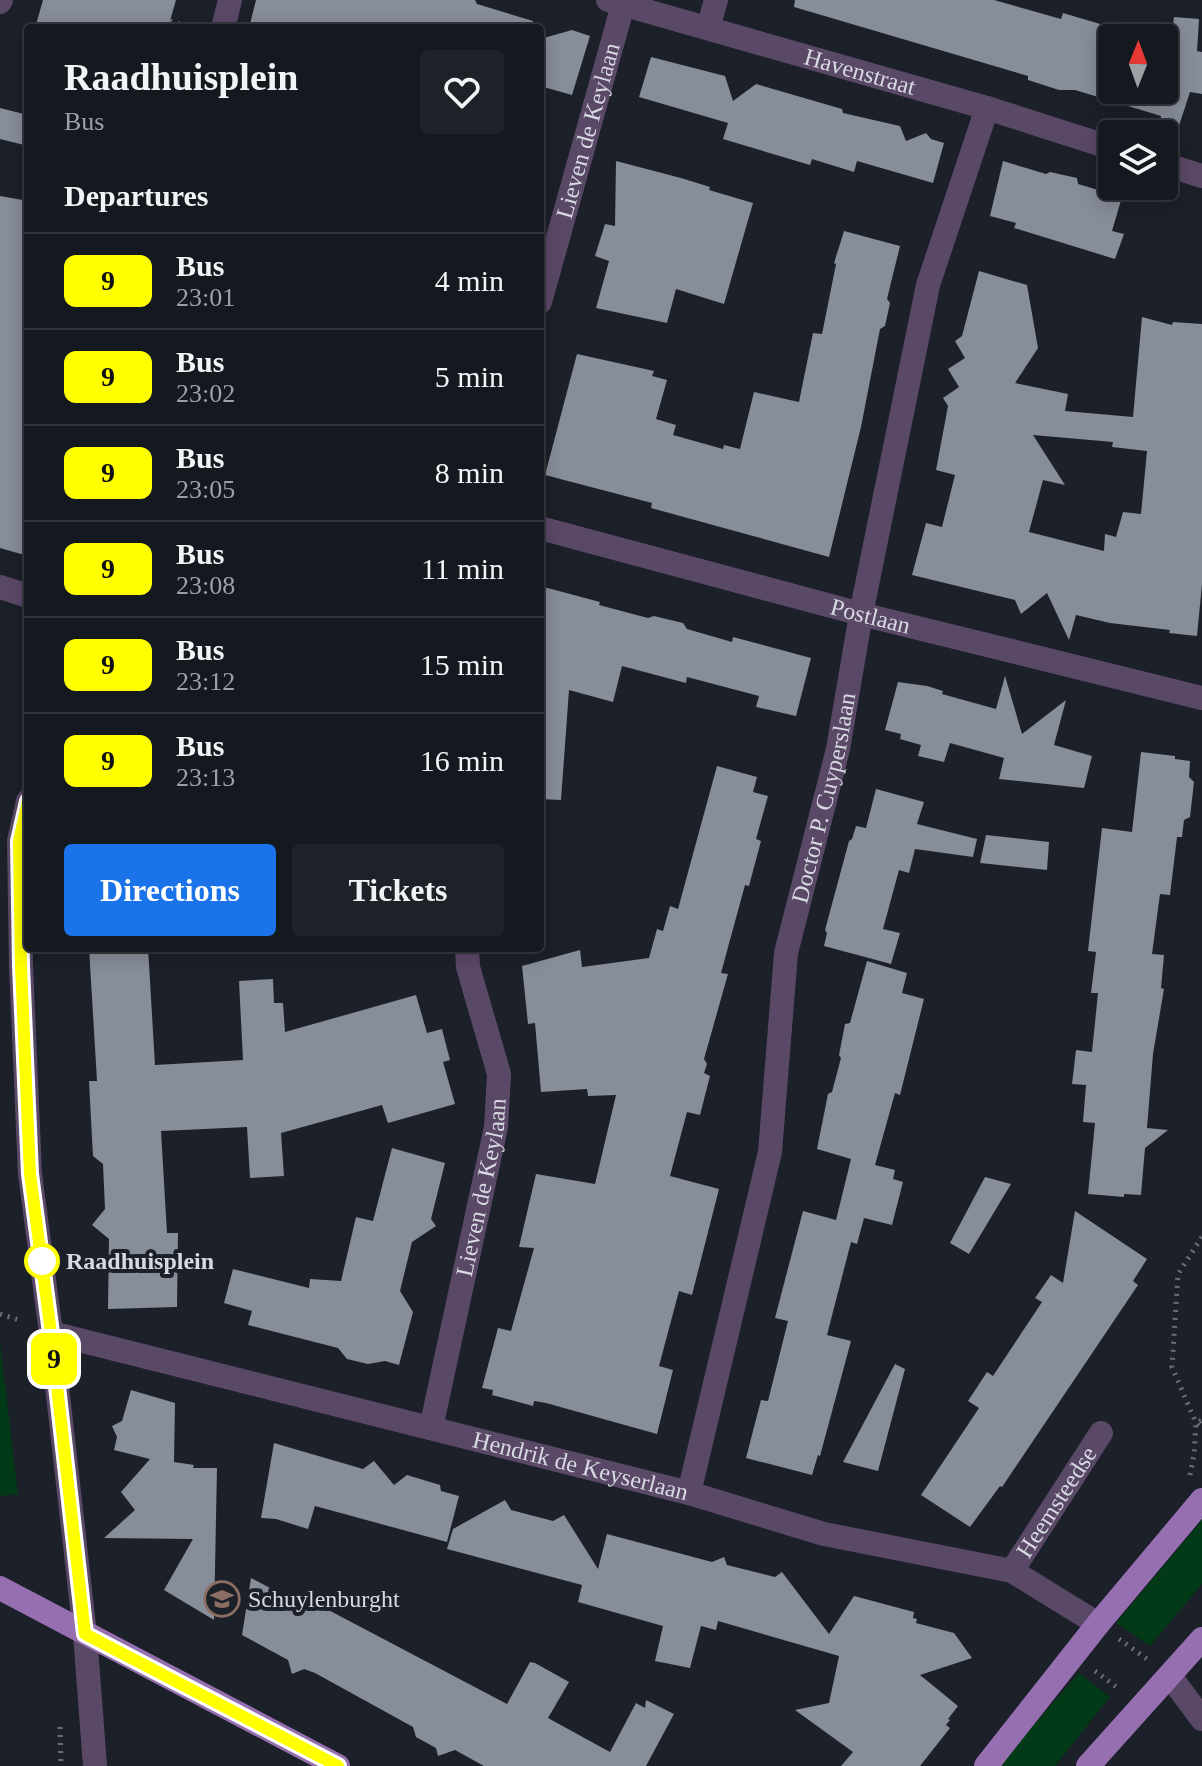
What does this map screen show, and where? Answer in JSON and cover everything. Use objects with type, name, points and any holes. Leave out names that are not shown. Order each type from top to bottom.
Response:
[{"type":"main road","points":[[986,1766],[1098,1624],[1202,1500]]},
{"type":"main road","points":[[0,1588],[338,1766]]},
{"type":"main road","points":[[1088,1766],[1202,1639]]},
{"type":"street","points":[[224,24],[230,0]]},
{"type":"street","points":[[708,28],[716,0]]},
{"type":"street","name":"Havenstraat","points":[[616,2],[987,108],[1098,144]]},
{"type":"street","name":"Lieven de Keylaan","points":[[544,286],[616,2]]},
{"type":"street","name":"Doctor P. Cuyperslaan","points":[[689,1493],[770,1152],[786,953],[838,749],[861,614],[928,285],[987,108]]},
{"type":"street","points":[[1178,168],[1202,176]]},
{"type":"street","name":"Postlaan","points":[[544,529],[861,614],[1202,698]]},
{"type":"street","points":[[0,587],[24,595]]},
{"type":"street","points":[[24,819],[19,841],[10,964],[30,1174],[85,1634],[95,1766]]},
{"type":"street","name":"Lieven de Keylaan","points":[[431,1428],[496,1127],[499,1074],[468,967],[467,952]]},
{"type":"street","name":"Hendrik de Keyserlaan","points":[[51,1333],[689,1493],[824,1534],[1012,1571],[1098,1624]]},
{"type":"street","name":"Heemsteedse","points":[[1012,1571],[1101,1433]]},
{"type":"street","points":[[1170,1676],[1202,1719]]},
{"type":"path","points":[[170,21],[179,24]]},
{"type":"path","points":[[1202,1237],[1178,1274],[1172,1367],[1202,1429]]},
{"type":"path","points":[[1098,1624],[1170,1676]]},
{"type":"path","points":[[1074,1654],[1142,1707]]},
{"type":"green space","points":[[0,1343],[18,1494],[0,1496]]},
{"type":"green space","points":[[1202,1520],[1202,1584],[1150,1646],[1116,1623]]},
{"type":"green space","points":[[1079,1673],[1110,1697],[1055,1766],[998,1766]]},
{"type":"building","points":[[43,0],[176,0],[169,24],[36,24]]},
{"type":"building","points":[[256,0],[475,0],[477,4],[533,21],[533,24],[250,24]]},
{"type":"building","points":[[795,0],[994,0],[1061,19],[1063,13],[1100,24],[1098,97],[1075,90],[1059,90],[1028,80],[1028,76],[794,7]]},
{"type":"building","points":[[1174,17],[1199,19],[1197,51],[1202,52],[1202,94],[1190,92],[1178,129],[1178,120],[1161,120],[1161,116],[1121,104],[1178,104],[1178,24],[1173,24]]},
{"type":"building","points":[[572,30],[590,36],[572,95],[544,87],[544,38]]},
{"type":"building","points":[[651,57],[725,76],[733,101],[756,84],[842,109],[843,113],[900,126],[906,141],[926,133],[931,139],[944,143],[933,183],[857,161],[854,172],[812,159],[810,165],[723,139],[728,123],[639,97]]},
{"type":"building","points":[[0,108],[24,114],[24,145],[0,139]]},
{"type":"building","points":[[616,161],[681,178],[753,203],[724,304],[676,289],[667,323],[596,308],[609,261],[595,256],[605,224],[615,226]]},
{"type":"building","points":[[1003,161],[1046,174],[1050,172],[1077,178],[1078,184],[1098,190],[1098,200],[1121,200],[1112,231],[1124,234],[1115,259],[1014,228],[1016,223],[990,216]]},
{"type":"building","points":[[0,196],[24,200],[24,555],[0,548]]},
{"type":"building","points":[[844,231],[900,246],[887,299],[890,303],[885,326],[880,329],[861,427],[829,557],[651,508],[652,503],[545,475],[577,354],[654,371],[652,376],[667,380],[656,419],[676,425],[673,435],[723,449],[724,445],[740,449],[754,392],[799,402],[813,333],[822,334],[834,263]]},
{"type":"building","points":[[979,271],[1027,285],[1038,348],[1015,383],[1068,394],[1065,411],[1133,417],[1142,317],[1172,325],[1173,322],[1202,324],[1202,584],[1197,636],[1076,615],[1069,640],[1047,593],[1021,614],[1015,600],[912,575],[926,523],[942,527],[955,475],[936,470],[948,406],[943,398],[959,387],[948,369],[965,358],[955,341],[962,336]],"holes":[[[1033,435],[1113,442],[1112,447],[1147,451],[1141,514],[1123,512],[1116,537],[1105,534],[1104,551],[1029,532],[1043,480],[1065,485]]]},
{"type":"building","points":[[544,587],[648,618],[654,616],[683,623],[687,629],[732,642],[733,637],[811,658],[796,716],[756,707],[759,696],[687,677],[686,683],[622,666],[613,702],[569,690],[561,800],[544,799]]},
{"type":"building","points":[[1005,676],[1022,734],[1066,700],[1054,745],[1092,756],[1084,788],[999,779],[1004,758],[950,743],[944,762],[918,756],[921,745],[900,739],[901,734],[885,730],[898,682],[927,686],[943,691],[942,694],[996,709]]},
{"type":"building","points":[[1141,752],[1190,761],[1189,777],[1194,782],[1190,817],[1184,820],[1182,837],[1177,837],[1170,895],[1160,894],[1152,954],[1164,955],[1161,988],[1164,989],[1153,1054],[1147,1128],[1168,1130],[1145,1148],[1141,1195],[1124,1194],[1124,1197],[1088,1194],[1095,1123],[1083,1122],[1086,1085],[1072,1084],[1076,1050],[1092,1052],[1098,993],[1091,993],[1096,952],[1088,951],[1102,828],[1132,832]]},
{"type":"building","points":[[717,766],[757,777],[753,792],[768,796],[756,839],[761,841],[749,886],[745,885],[721,973],[728,974],[704,1059],[707,1064],[704,1073],[710,1076],[700,1115],[687,1112],[670,1176],[719,1189],[692,1295],[679,1291],[659,1366],[673,1370],[657,1434],[546,1403],[534,1401],[533,1406],[492,1395],[493,1390],[482,1388],[498,1328],[511,1331],[534,1248],[519,1247],[536,1174],[595,1184],[616,1095],[588,1096],[587,1089],[541,1092],[535,1023],[528,1024],[522,966],[580,950],[582,967],[649,958],[657,929],[663,931],[670,906],[678,909]]},
{"type":"building","points":[[876,789],[924,802],[917,824],[977,839],[973,857],[915,849],[909,873],[899,870],[883,929],[900,933],[891,964],[824,946],[825,930],[849,841],[856,826],[866,828]]},
{"type":"building","points":[[986,835],[1049,842],[1047,870],[980,863]]},
{"type":"building","points":[[89,952],[148,952],[155,1065],[243,1060],[239,981],[273,979],[274,1003],[283,1003],[285,1032],[416,995],[427,1033],[442,1029],[450,1060],[443,1062],[455,1104],[388,1123],[382,1105],[281,1133],[284,1176],[250,1178],[247,1127],[161,1131],[167,1233],[178,1233],[177,1307],[108,1309],[109,1239],[92,1225],[105,1209],[103,1164],[93,1156],[89,1081],[97,1081]]},
{"type":"building","points":[[867,961],[907,973],[902,993],[924,999],[900,1095],[895,1093],[875,1165],[895,1170],[893,1179],[903,1182],[892,1225],[864,1218],[857,1244],[851,1242],[827,1335],[851,1341],[812,1475],[746,1458],[761,1400],[768,1401],[788,1321],[775,1318],[803,1211],[836,1220],[851,1159],[817,1149],[828,1094],[832,1092],[841,1058],[845,1024],[850,1023]]},
{"type":"building","points":[[392,1148],[445,1163],[431,1219],[436,1226],[412,1242],[400,1291],[413,1312],[399,1365],[385,1361],[368,1364],[347,1359],[338,1348],[248,1325],[252,1311],[224,1303],[233,1269],[309,1288],[310,1279],[341,1281],[356,1217],[373,1221]]},
{"type":"building","points":[[985,1177],[1011,1184],[969,1254],[950,1243]]},
{"type":"building","points":[[1075,1211],[1147,1259],[1133,1281],[1138,1285],[1002,1487],[970,1527],[921,1495],[979,1408],[968,1401],[987,1372],[993,1376],[1042,1302],[1035,1298],[1051,1275],[1063,1283]]},
{"type":"building","points":[[895,1364],[905,1369],[878,1471],[843,1462]]},
{"type":"building","points":[[131,1390],[175,1403],[174,1462],[194,1465],[193,1468],[217,1468],[214,1620],[164,1590],[193,1539],[104,1538],[135,1510],[121,1492],[150,1459],[114,1450],[117,1437],[112,1426],[122,1421]]},
{"type":"building","points":[[274,1443],[363,1469],[374,1461],[394,1485],[407,1475],[440,1485],[441,1491],[459,1496],[447,1542],[315,1506],[308,1529],[276,1519],[261,1518]]},
{"type":"building","points":[[505,1500],[511,1510],[553,1521],[564,1515],[598,1569],[607,1534],[712,1562],[724,1557],[727,1565],[775,1577],[782,1572],[829,1634],[854,1596],[914,1612],[916,1623],[954,1633],[972,1658],[920,1675],[958,1706],[948,1719],[946,1725],[950,1728],[920,1766],[841,1766],[853,1752],[795,1710],[829,1703],[839,1656],[718,1621],[716,1630],[701,1626],[690,1668],[655,1661],[663,1626],[578,1602],[582,1585],[447,1549],[453,1529]]},
{"type":"building","points":[[251,1578],[314,1611],[317,1604],[507,1704],[530,1662],[535,1663],[569,1682],[548,1718],[610,1752],[636,1703],[645,1708],[646,1700],[674,1714],[646,1766],[484,1766],[455,1750],[438,1756],[436,1748],[416,1737],[413,1727],[315,1673],[304,1669],[292,1674],[288,1660],[242,1635]]},
{"type":"bus line","name":"9","points":[[24,819],[19,841],[21,966],[30,1174],[85,1634],[338,1766]]},
{"type":"place","name":"Raadhuisplein","points":[[42,1261]]},
{"type":"place","name":"Schuylenburght","points":[[222,1599]]}]
